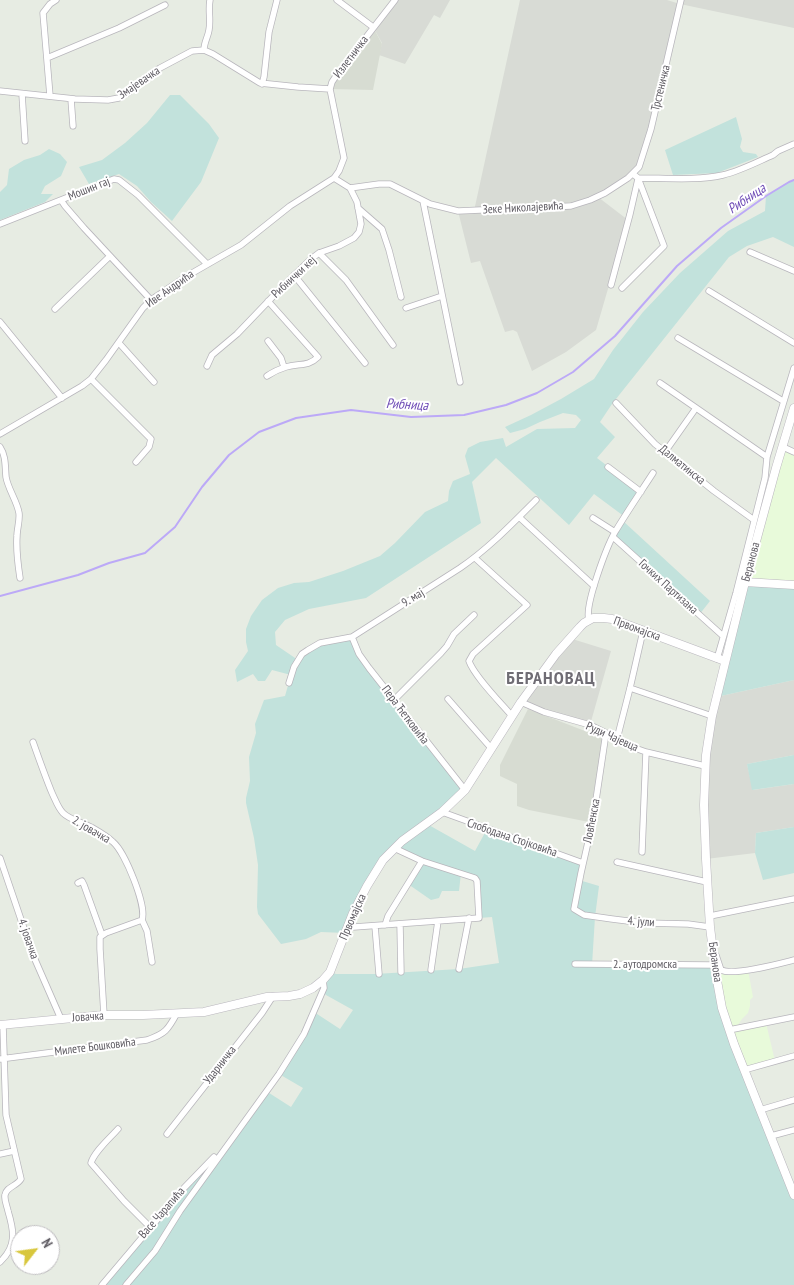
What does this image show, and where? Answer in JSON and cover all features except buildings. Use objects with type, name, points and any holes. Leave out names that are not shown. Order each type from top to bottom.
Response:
[{"type":"main road","name":"Беранова","points":[[794,408],[776,468],[725,661],[712,716],[705,766],[705,841],[710,930],[714,966],[722,1008],[744,1070],[794,1195]]},
{"type":"main road","points":[[745,582],[794,585]]},
{"type":"main road","name":"Првомајска","points":[[177,1013],[204,1012],[273,996],[289,996],[304,993],[323,980],[332,967],[363,893],[383,860],[394,848],[442,812],[465,790],[521,702],[556,654],[580,627],[589,620],[597,617],[612,619],[725,661]]},
{"type":"main road","name":"Јовачка","points":[[1,1025],[104,1015],[177,1013]]},
{"type":"street","points":[[50,96],[43,13],[56,0]]},
{"type":"street","points":[[210,0],[208,8],[209,30],[204,42],[204,50],[262,84],[330,89]]},
{"type":"street","points":[[262,84],[269,32],[277,0]]},
{"type":"street","points":[[337,0],[373,27]]},
{"type":"street","name":"Излетничка","points":[[334,178],[344,158],[330,89],[336,76],[395,0]]},
{"type":"street","name":"Трстеничка","points":[[636,176],[651,129],[681,0]]},
{"type":"street","points":[[47,58],[119,28],[165,5]]},
{"type":"street","name":"Змајевачка","points":[[0,91],[71,99],[108,100],[119,98],[160,68],[192,51],[204,50]]},
{"type":"street","points":[[22,94],[25,142]]},
{"type":"street","points":[[71,99],[73,126]]},
{"type":"street","points":[[636,176],[704,178],[721,175],[733,172],[794,144]]},
{"type":"street","points":[[611,285],[630,214],[636,176]]},
{"type":"street","points":[[622,288],[664,246],[636,176]]},
{"type":"street","name":"Зеке Николајевића","points":[[350,188],[390,184],[423,201],[458,211],[571,206],[597,197],[636,176]]},
{"type":"street","points":[[334,178],[350,188]]},
{"type":"street","name":"Иве Андрића","points":[[0,434],[91,379],[143,308],[151,300],[241,244],[290,206],[334,178]]},
{"type":"street","name":"Мошин гај","points":[[0,224],[114,179],[119,180],[138,195],[207,264]]},
{"type":"street","name":"Рибнички кеј","points":[[207,366],[212,356],[237,334],[294,275],[319,253],[339,246],[354,238],[359,232],[361,224],[357,202],[350,188]]},
{"type":"street","points":[[61,200],[84,228],[151,300]]},
{"type":"street","points":[[423,201],[460,382]]},
{"type":"street","points":[[358,208],[382,229],[401,297]]},
{"type":"street","points":[[750,252],[794,271]]},
{"type":"street","points":[[319,253],[346,280],[393,345]]},
{"type":"street","points":[[55,309],[110,256]]},
{"type":"street","points":[[294,275],[365,363]]},
{"type":"street","points":[[709,291],[794,343]]},
{"type":"street","points":[[406,308],[442,296]]},
{"type":"street","points":[[267,376],[284,367],[308,364],[318,357],[268,301]]},
{"type":"street","points":[[0,322],[62,398]]},
{"type":"street","points":[[678,338],[783,401]]},
{"type":"street","points":[[268,341],[281,358],[284,367]]},
{"type":"street","points":[[119,343],[154,382]]},
{"type":"street","name":"Беранова","points":[[716,659],[765,478],[767,457],[794,368]]},
{"type":"street","points":[[91,379],[151,438],[149,447],[136,462]]},
{"type":"street","points":[[660,383],[767,457]]},
{"type":"street","name":"Далматинска","points":[[616,403],[665,452],[754,520]]},
{"type":"street","points":[[665,452],[696,408]]},
{"type":"street","points":[[0,447],[6,466],[6,476],[19,514],[16,550],[20,578]]},
{"type":"street","points":[[783,447],[794,452]]},
{"type":"street","points":[[766,466],[776,468]]},
{"type":"street","points":[[608,467],[641,492]]},
{"type":"street","points":[[589,620],[588,611],[594,586],[614,535],[653,474]]},
{"type":"street","name":"9. мај","points":[[290,683],[294,667],[302,654],[320,643],[352,637],[475,558],[536,500]]},
{"type":"street","points":[[519,517],[594,586]]},
{"type":"street","name":"Гочких Партизана","points":[[593,518],[614,535],[723,636]]},
{"type":"street","points":[[475,558],[527,605],[473,654],[470,659],[474,670],[512,716]]},
{"type":"street","points":[[394,700],[440,654],[454,634],[474,615]]},
{"type":"street","points":[[617,739],[643,631]]},
{"type":"street","name":"Пера Ћетковића","points":[[352,637],[358,654],[465,790]]},
{"type":"street","points":[[630,688],[712,716]]},
{"type":"street","points":[[448,699],[491,748]]},
{"type":"street","name":"Руди Чајевца","points":[[521,702],[544,712],[590,725],[622,743],[646,752],[705,766]]},
{"type":"street","points":[[607,733],[612,733],[620,728]]},
{"type":"street","name":"Ловћенска","points":[[574,909],[593,820],[607,733]]},
{"type":"street","name":"2. јовачка","points":[[33,742],[44,774],[61,811],[69,818],[90,827],[116,845],[134,879],[138,891],[143,915],[142,920],[147,932],[152,962]]},
{"type":"street","points":[[642,852],[646,752]]},
{"type":"street","name":"Слободана Стојковића","points":[[442,812],[583,863]]},
{"type":"street","points":[[348,926],[375,926],[479,918],[477,881],[475,878],[422,861],[394,848]]},
{"type":"street","name":"4. јовачка","points":[[0,858],[33,955],[61,1019]]},
{"type":"street","points":[[385,925],[388,916],[422,861]]},
{"type":"street","points":[[617,862],[707,882]]},
{"type":"street","points":[[78,884],[82,881],[84,885],[102,935],[100,937],[100,949],[104,1015]]},
{"type":"street","points":[[710,916],[794,899]]},
{"type":"street","name":"4. јули","points":[[574,909],[584,915],[644,923],[688,924],[710,930]]},
{"type":"street","points":[[459,969],[469,918]]},
{"type":"street","points":[[102,935],[142,920]]},
{"type":"street","points":[[431,970],[438,921]]},
{"type":"street","points":[[400,924],[401,972]]},
{"type":"street","name":"Првомајска","points":[[375,926],[379,974]]},
{"type":"street","points":[[710,930],[722,971],[748,970],[794,960]]},
{"type":"street","name":"2. аутодромска","points":[[575,964],[714,966]]},
{"type":"street","points":[[226,1145],[279,1074],[304,1034],[324,988],[323,980]]},
{"type":"street","name":"Ударничка","points":[[167,1134],[262,1013],[273,996]]},
{"type":"street","name":"Милете Бошковића","points":[[2,1059],[147,1040],[160,1036],[170,1026],[177,1013]]},
{"type":"street","points":[[729,1030],[794,1017]]},
{"type":"street","points":[[0,1262],[9,1251],[13,1238],[5,1194],[20,1179],[6,1115],[1,1025]]},
{"type":"street","points":[[744,1070],[794,1056]]},
{"type":"street","points":[[760,1110],[794,1100]]},
{"type":"street","points":[[118,1129],[96,1153],[90,1164],[150,1227]]},
{"type":"street","points":[[771,1136],[794,1130]]},
{"type":"street","name":"Васе Чарапића","points":[[126,1285],[155,1251],[226,1145]]},
{"type":"street","name":"Васе Чарапића","points":[[102,1285],[184,1188],[226,1145]]},
{"type":"street","points":[[0,1154],[14,1151]]},
{"type":"shaded area","points":[[395,0],[450,0],[440,18],[434,15],[405,64],[379,55],[382,43],[373,27]]},
{"type":"shaded area","points":[[520,0],[667,0],[680,4],[639,167],[598,197],[628,220],[596,330],[566,352],[532,371],[517,332],[513,330],[505,332],[480,261],[471,263],[458,211],[474,211]]},
{"type":"shaded area","points":[[681,0],[794,0],[794,28],[680,4]]},
{"type":"shaded area","points":[[373,27],[382,44],[373,90],[330,89]]},
{"type":"shaded area","points":[[170,95],[180,95],[209,124],[219,138],[201,182],[172,221],[137,186],[119,174],[89,184],[79,167],[102,160],[125,143],[147,123]]},
{"type":"shaded area","points":[[736,117],[742,139],[740,147],[743,152],[756,154],[758,157],[717,173],[673,175],[665,150]]},
{"type":"shaded area","points":[[49,149],[60,154],[67,162],[61,176],[45,186],[41,194],[53,194],[45,202],[0,220],[0,192],[7,185],[9,169]]},
{"type":"shaded area","points":[[794,180],[794,247],[773,237],[747,246],[729,257],[612,404],[600,422],[615,437],[597,458],[641,492],[625,517],[594,494],[569,525],[496,458],[472,482],[481,523],[366,598],[309,609],[285,620],[275,632],[276,645],[298,660],[314,646],[352,637],[355,647],[465,790],[427,824],[475,851],[487,829],[583,863],[579,880],[599,886],[592,965],[714,965],[722,1008],[794,1195],[794,1285],[102,1285],[184,1188],[226,1145],[266,1091],[291,1107],[303,1088],[279,1074],[314,1012],[340,1029],[353,1010],[323,992],[330,972],[336,974],[375,974],[459,969],[499,963],[492,917],[479,918],[477,881],[461,873],[459,891],[442,891],[439,898],[431,900],[408,884],[422,861],[394,848],[382,862],[345,933],[321,932],[306,939],[281,944],[258,914],[258,865],[246,803],[250,781],[249,757],[256,733],[255,724],[264,700],[285,696],[291,675],[272,670],[265,681],[258,681],[253,674],[237,682],[235,670],[248,651],[246,629],[251,616],[262,600],[278,588],[294,583],[309,582],[380,556],[425,512],[448,501],[453,481],[470,474],[465,456],[468,448],[480,442],[503,438],[506,447],[537,429],[575,428],[581,420],[576,415],[563,413],[525,429],[510,433],[505,427],[561,399],[594,379],[613,350],[643,312],[680,273],[728,231],[765,211],[766,196]]},
{"type":"shaded area","points":[[783,447],[794,452],[794,585],[745,582]]},
{"type":"shaded area","points":[[623,521],[710,601],[699,615],[613,537]]},
{"type":"shaded area","points":[[745,582],[794,585],[794,680],[716,697]]},
{"type":"shaded area","points":[[569,638],[611,651],[590,725],[521,702]]},
{"type":"shaded area","points":[[794,680],[794,755],[747,764],[753,790],[794,784],[794,827],[756,833],[755,853],[706,859],[704,805],[716,697]]},
{"type":"shaded area","points":[[528,709],[603,738],[589,822],[517,806],[517,784],[500,776],[500,765]]},
{"type":"shaded area","points":[[794,755],[794,784],[752,790],[747,764]]},
{"type":"shaded area","points":[[794,827],[794,873],[763,880],[755,853],[756,833]]},
{"type":"shaded area","points":[[748,970],[753,997],[750,1000],[748,1013],[738,1025],[738,1028],[766,1023],[775,1061],[744,1070],[716,975]]},
{"type":"waterway","name":"Рибница","points":[[0,596],[78,575],[109,563],[145,553],[175,527],[202,487],[229,455],[259,432],[296,418],[351,410],[411,417],[464,415],[506,405],[537,393],[573,372],[615,336],[677,266],[721,228],[766,196],[794,180]]},
{"type":"district","name":"БЕРАНОВАЦ","points":[[551,679]]}]
